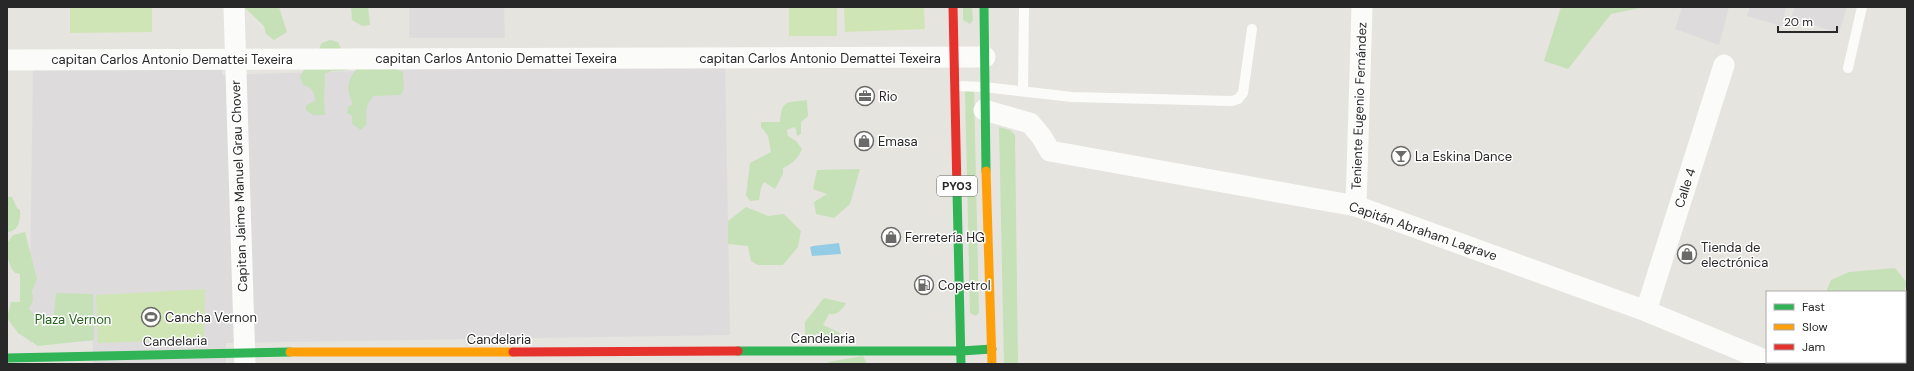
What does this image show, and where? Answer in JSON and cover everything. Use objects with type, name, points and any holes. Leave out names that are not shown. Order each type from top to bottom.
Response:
[{"type":"main road","name":"PY03","points":[[953,7],[962,364]]},
{"type":"main road","name":"PY03","points":[[984,7],[984,110],[992,364]]},
{"type":"main road","name":"Candelaria","points":[[7,358],[245,358],[961,351],[992,349]]},
{"type":"street","name":"Capitan Jaime Manuel Grau Chover","points":[[234,7],[245,358]]},
{"type":"street","name":"Teniente Eugenio Fernández","points":[[1356,206],[1362,7]]},
{"type":"street","name":"capitan Carlos Antonio Demattei Texeira","points":[[7,60],[985,57]]},
{"type":"street","name":"Calle 4","points":[[1646,311],[1724,66]]},
{"type":"street","name":"Capitán Abraham Lagrave","points":[[984,110],[1030,122],[1050,151],[1356,206],[1646,311],[1766,361]]},
{"type":"lane","points":[[1023,91],[1024,7]]},
{"type":"lane","points":[[1848,68],[1862,7]]},
{"type":"lane","points":[[955,86],[984,86],[1072,98],[1232,101],[1238,99],[1243,93],[1252,30]]},
{"type":"shaded area","points":[[409,7],[504,7],[505,38],[409,38]]},
{"type":"shaded area","points":[[1682,7],[1729,7],[1719,45],[1675,29]]},
{"type":"shaded area","points":[[1750,7],[1786,7],[1782,26],[1747,16]]},
{"type":"shaded area","points":[[1795,7],[1847,7],[1839,33],[1791,18]]},
{"type":"shaded area","points":[[725,60],[730,335],[226,343],[226,364],[93,364],[93,341],[29,342],[33,69],[222,65],[222,75]]},
{"type":"green space","points":[[70,7],[152,7],[152,32],[70,33]]},
{"type":"green space","points":[[244,7],[279,7],[287,32],[274,40],[266,34],[264,26]]},
{"type":"green space","points":[[351,7],[368,7],[370,25],[362,26],[352,20]]},
{"type":"green space","points":[[789,7],[837,7],[837,36],[789,36]]},
{"type":"green space","points":[[844,7],[924,7],[925,29],[845,32]]},
{"type":"green space","points":[[963,7],[972,7],[973,20],[970,24],[963,20]]},
{"type":"green space","points":[[1561,7],[1645,7],[1611,14],[1568,69],[1544,61]]},
{"type":"green space","points":[[330,40],[338,42],[349,66],[348,70],[331,71],[325,74],[325,115],[313,115],[306,110],[306,105],[315,101],[314,93],[309,87],[303,85],[300,77],[322,43]]},
{"type":"green space","points":[[369,58],[403,72],[404,88],[401,95],[374,96],[369,102],[366,112],[367,124],[361,130],[352,124],[352,116],[347,113],[348,107],[353,104],[348,90],[350,78]]},
{"type":"green space","points":[[974,89],[979,313],[976,316],[970,313],[965,90]]},
{"type":"green space","points":[[807,100],[808,116],[801,122],[801,134],[797,136],[796,129],[794,127],[787,130],[788,136],[796,141],[802,149],[799,156],[783,168],[783,174],[775,189],[764,182],[761,188],[759,200],[750,201],[746,195],[750,163],[771,152],[768,136],[761,127],[761,122],[780,122],[782,109],[786,104],[790,102]]},
{"type":"green space","points":[[999,127],[1010,130],[1015,135],[1018,364],[1004,364]]},
{"type":"green space","points":[[860,169],[850,204],[834,218],[816,214],[814,202],[827,194],[813,189],[817,170]]},
{"type":"green space","points":[[7,197],[12,197],[17,208],[20,210],[18,225],[11,232],[7,232]]},
{"type":"green space","points":[[746,207],[768,216],[784,214],[801,231],[798,247],[783,265],[758,265],[751,261],[748,246],[728,244],[728,221]]},
{"type":"green space","name":"Plaza Vernon","points":[[25,232],[37,279],[32,291],[33,300],[29,309],[39,321],[53,320],[56,293],[93,294],[94,340],[38,346],[18,333],[7,318],[11,302],[20,302],[20,274],[15,273],[10,266],[7,255],[7,243],[13,235]]},
{"type":"green space","points":[[1895,268],[1907,283],[1904,291],[1826,291],[1831,280],[1849,272]]},
{"type":"green space","name":"Cancha Vernon","points":[[205,289],[204,339],[98,343],[96,295]]},
{"type":"green space","points":[[824,298],[846,303],[839,312],[829,314],[823,325],[840,333],[837,339],[821,337],[816,333],[812,343],[805,338],[805,322]]},
{"type":"green space","points":[[863,356],[867,364],[828,364],[828,362]]},
{"type":"green space","points":[[1836,363],[1872,363],[1871,364]]},
{"type":"water","points":[[839,243],[841,254],[812,256],[810,247]]},
{"type":"traffic: fast","points":[[984,7],[986,171]]},
{"type":"traffic: fast","points":[[957,191],[961,364]]},
{"type":"traffic: fast","points":[[738,351],[961,351],[992,349]]},
{"type":"traffic: fast","points":[[7,358],[290,352]]},
{"type":"traffic: slow","points":[[986,171],[992,364]]},
{"type":"traffic: slow","points":[[290,352],[513,352]]},
{"type":"traffic: jam","points":[[953,7],[957,191]]},
{"type":"traffic: jam","points":[[513,352],[738,351]]},
{"type":"place","name":"Rio","points":[[865,96]]},
{"type":"place","name":"Emasa","points":[[864,141]]},
{"type":"place","name":"La Eskina Dance","points":[[1401,156]]},
{"type":"place","name":"Ferretería HG","points":[[891,237]]},
{"type":"place","name":"Tienda de electrónica","points":[[1687,254]]},
{"type":"place","name":"Copetrol","points":[[924,285]]},
{"type":"place","name":"Cancha Vernon","points":[[151,317]]}]
